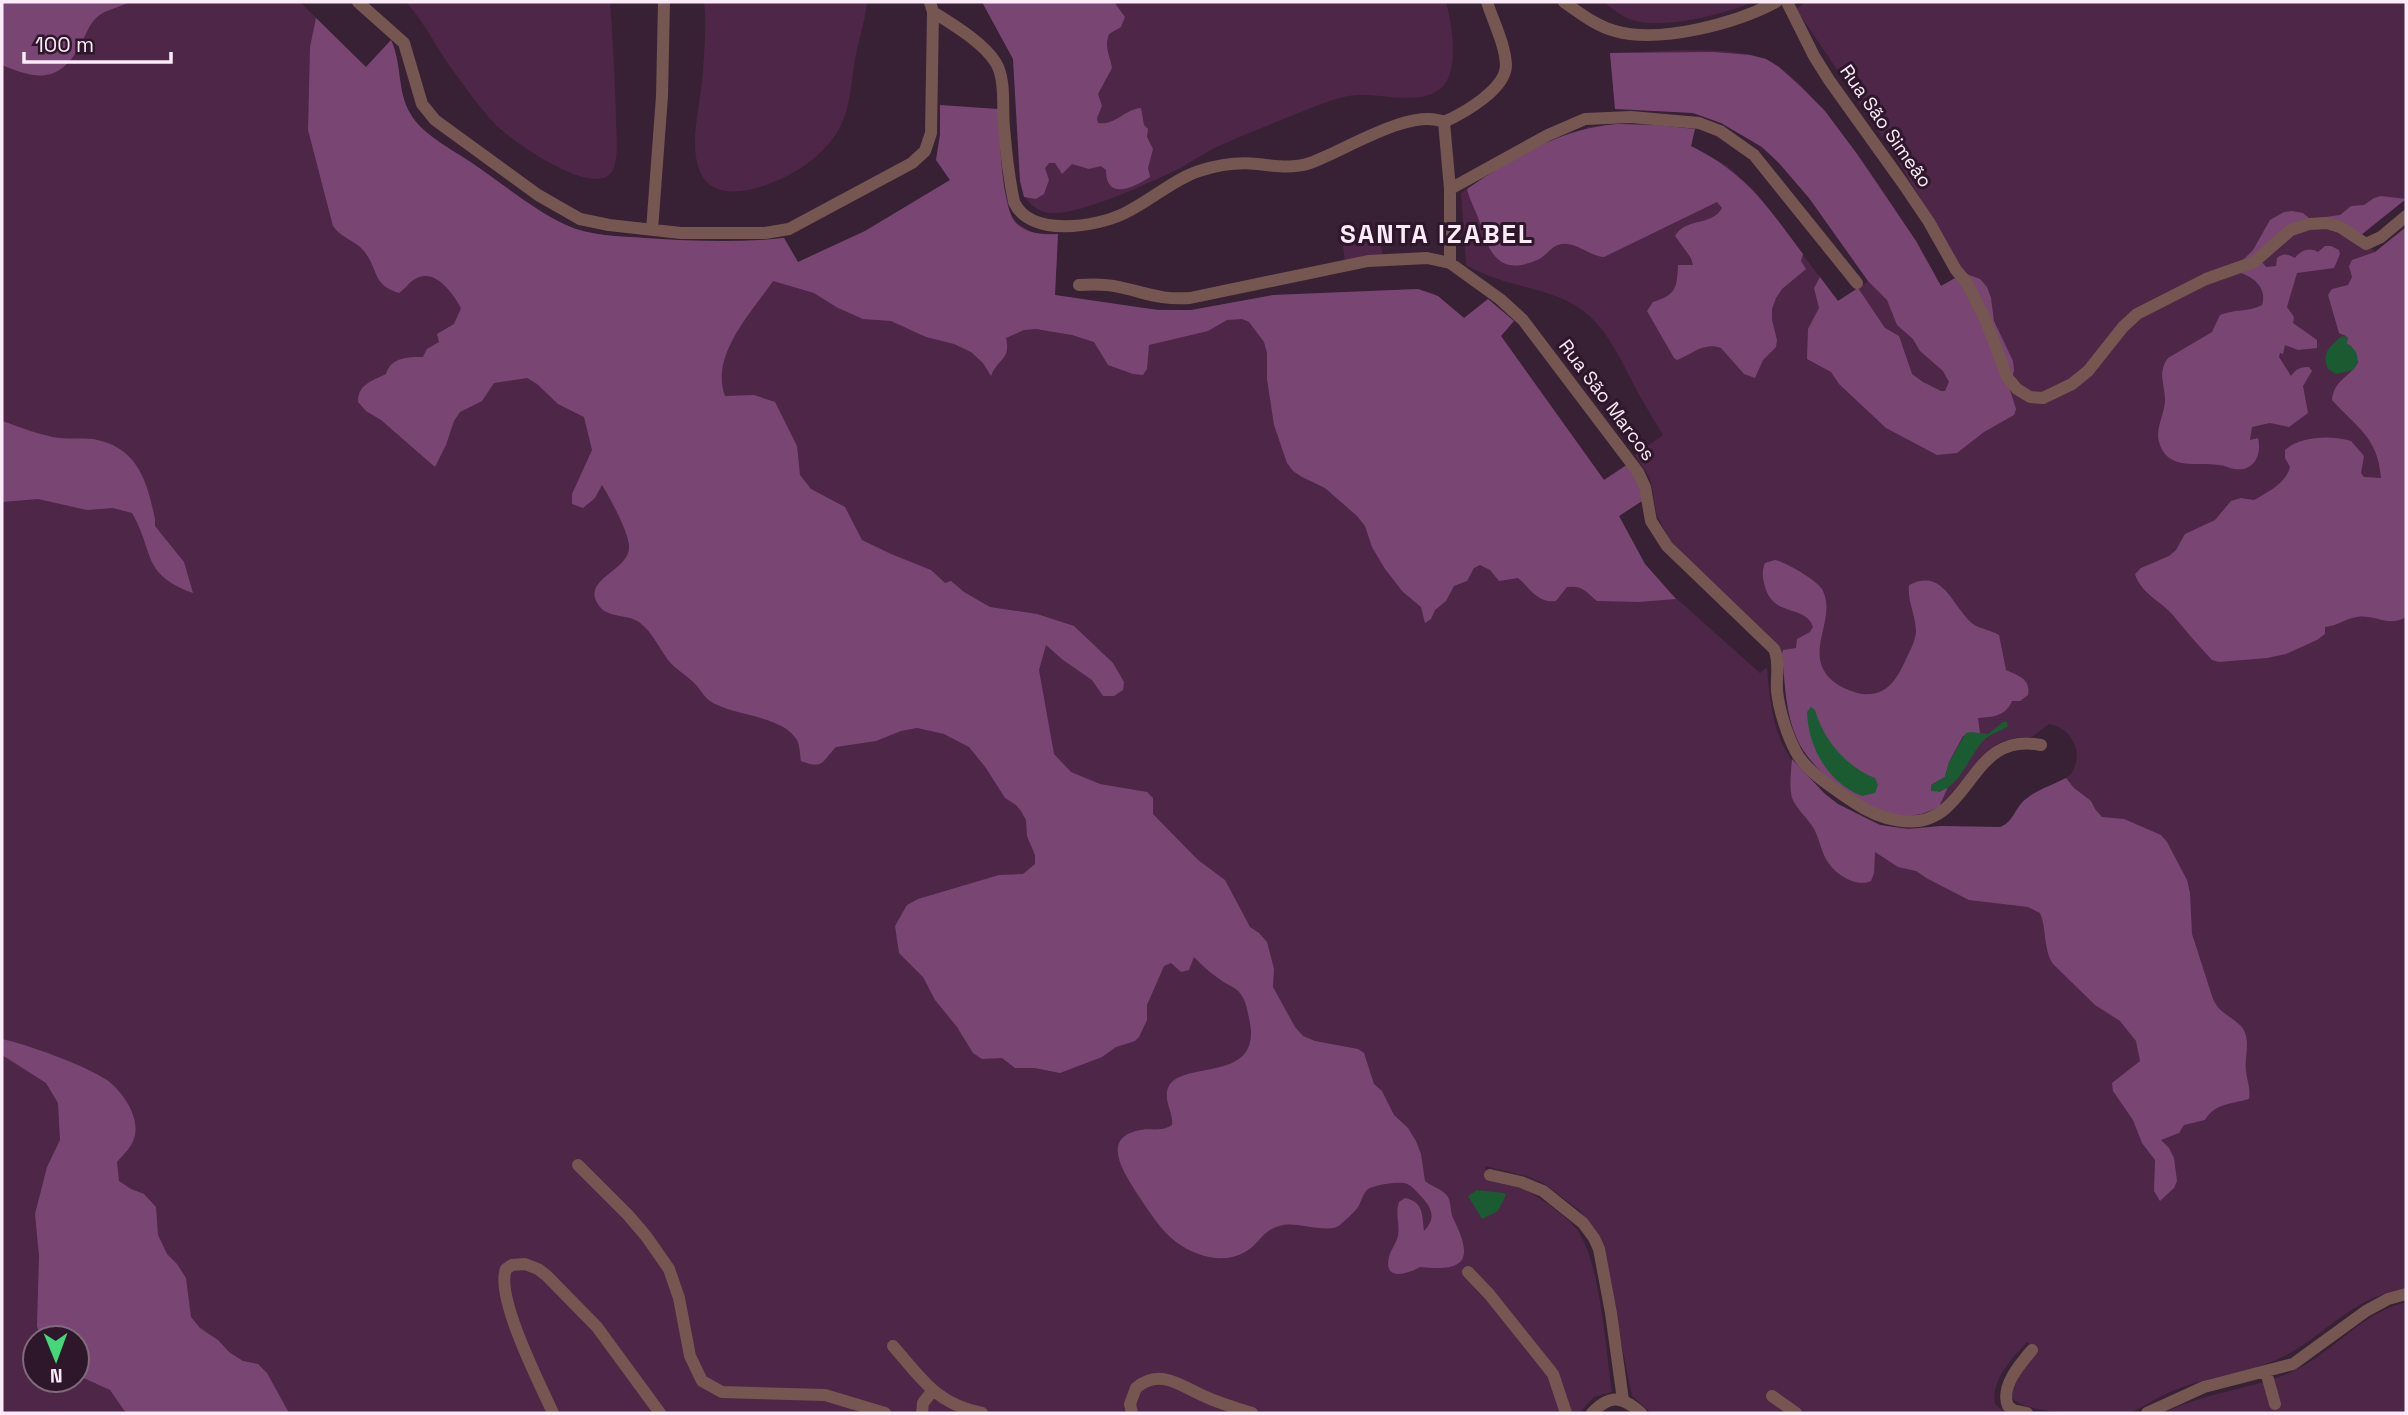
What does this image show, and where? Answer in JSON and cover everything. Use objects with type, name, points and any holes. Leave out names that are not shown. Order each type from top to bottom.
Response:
[{"type":"street","points":[[358,2],[404,43],[422,104],[441,126],[538,195],[580,219],[652,230],[727,234],[784,231],[889,177],[919,157],[928,146],[931,133],[932,7]]},
{"type":"street","points":[[652,230],[663,83],[664,2]]},
{"type":"street","points":[[932,7],[979,45],[997,65],[1001,78],[1004,129],[1014,202],[1023,215],[1043,225],[1064,227],[1116,217],[1186,176],[1202,170],[1239,163],[1295,167],[1313,162],[1384,130],[1416,120],[1429,118],[1444,122],[1483,99],[1505,72],[1503,50],[1487,2]]},
{"type":"street","points":[[1564,2],[1612,30],[1647,34],[1684,31],[1723,23],[1776,2]]},
{"type":"street","name":"Rua São Simeão","points":[[1787,2],[1824,72],[1929,222],[1956,270],[1967,283],[1979,305],[2007,377],[2017,389],[2036,399],[2060,391],[2088,371],[2123,327],[2137,314],[2206,279],[2254,262],[2291,230],[2309,224],[2327,223],[2340,227],[2362,243],[2370,243],[2406,216]]},
{"type":"street","points":[[1450,189],[1548,135],[1585,119],[1631,117],[1699,123],[1720,131],[1754,155],[1857,283]]},
{"type":"street","points":[[1444,122],[1450,189],[1450,263]]},
{"type":"street","name":"Rua São Marcos","points":[[1079,285],[1118,287],[1170,300],[1368,261],[1408,257],[1450,263],[1500,299],[1522,320],[1638,472],[1651,521],[1667,546],[1774,649],[1777,657],[1779,700],[1795,751],[1832,787],[1857,805],[1882,817],[1900,821],[1925,818],[1940,813],[1947,807],[1984,762],[2000,750],[2021,743],[2041,745]]},
{"type":"street","points":[[578,1165],[628,1215],[668,1269],[679,1298],[690,1356],[702,1381],[722,1392],[825,1395],[885,1413]]},
{"type":"street","points":[[1490,1175],[1521,1182],[1543,1191],[1583,1223],[1594,1238],[1611,1313],[1623,1400]]},
{"type":"street","points":[[553,1413],[510,1311],[503,1280],[506,1269],[512,1265],[525,1264],[538,1269],[588,1316],[660,1413]]},
{"type":"street","points":[[1468,1272],[1553,1374],[1566,1413]]},
{"type":"street","points":[[2147,1413],[2204,1387],[2293,1364],[2366,1311],[2388,1299],[2406,1294]]},
{"type":"street","points":[[893,1346],[933,1390],[952,1405],[982,1413]]},
{"type":"street","points":[[2028,1413],[2013,1410],[2008,1406],[2006,1393],[2022,1362],[2032,1350]]},
{"type":"street","points":[[2266,1372],[2275,1404]]},
{"type":"street","points":[[1132,1413],[1132,1396],[1136,1388],[1148,1381],[1163,1379],[1178,1382],[1206,1397],[1252,1413]]},
{"type":"street","points":[[920,1413],[923,1403],[933,1390]]},
{"type":"street","points":[[1772,1396],[1796,1413]]},
{"type":"street","points":[[1592,1413],[1611,1399],[1623,1400],[1641,1413]]},
{"type":"shaded area","points":[[2,2],[300,2],[366,67],[391,40],[406,104],[422,128],[541,211],[575,229],[595,233],[697,241],[784,238],[798,262],[865,231],[950,180],[936,160],[940,135],[940,105],[1005,190],[1011,215],[1017,223],[1034,233],[1058,234],[1055,295],[1139,308],[1186,311],[1273,295],[1418,289],[1435,294],[1464,318],[1488,299],[1514,321],[1501,336],[1604,480],[1642,501],[1619,516],[1645,564],[1667,590],[1760,673],[1767,667],[1776,728],[1787,752],[1810,782],[1841,807],[1876,823],[1905,828],[1948,826],[1990,829],[2005,825],[2024,800],[2035,792],[2071,774],[2077,758],[2070,736],[2057,726],[2049,724],[2032,737],[2000,742],[1986,753],[1939,807],[1919,814],[1813,763],[1795,734],[1786,698],[1783,666],[1670,540],[1657,516],[1650,478],[1635,455],[1663,435],[1610,341],[1590,317],[1563,299],[1490,276],[1466,265],[1461,193],[1480,180],[1588,127],[1618,124],[1695,129],[1691,146],[1727,166],[1753,189],[1838,301],[1868,281],[1815,205],[1774,158],[1750,139],[1724,124],[1695,114],[1665,110],[1615,109],[1610,53],[1688,50],[1747,54],[1763,58],[1782,69],[1824,111],[1886,196],[1941,286],[1964,273],[1894,154],[1796,9],[1806,2],[2406,2],[2406,199],[2362,235],[2375,252],[2406,227],[2406,1289],[2369,1300],[2276,1360],[2177,1389],[2125,1413],[2064,1413],[2019,1403],[2012,1397],[2015,1384],[2037,1351],[2027,1342],[2004,1370],[1996,1386],[1995,1404],[2006,1413],[1651,1413],[1632,1396],[1599,1234],[1579,1210],[1543,1183],[1485,1166],[1486,1179],[1528,1192],[1542,1200],[1574,1226],[1583,1239],[1596,1280],[1612,1392],[1594,1397],[1579,1413],[2,1413]]},
{"type":"shaded area","points":[[2,2],[130,2],[99,15],[64,67],[46,75],[37,75],[2,65]]},
{"type":"shaded area","points":[[406,2],[610,2],[617,149],[614,167],[606,177],[592,179],[555,166],[502,130],[473,97]]},
{"type":"shaded area","points":[[704,2],[867,2],[844,119],[822,151],[784,178],[752,189],[721,190],[709,184],[700,172],[695,139],[704,52]]},
{"type":"shaded area","points":[[982,2],[1446,2],[1453,56],[1449,77],[1444,85],[1426,96],[1402,98],[1356,95],[1335,99],[1221,145],[1177,170],[1107,200],[1071,211],[1044,212],[1030,204],[1022,190],[1013,59]]},
{"type":"shaded area","points":[[982,2],[1114,2],[1125,17],[1121,27],[1109,34],[1107,47],[1112,68],[1098,94],[1102,106],[1097,118],[1098,123],[1110,122],[1141,108],[1144,125],[1148,129],[1147,137],[1153,149],[1148,168],[1150,177],[1129,188],[1115,189],[1110,186],[1106,170],[1101,166],[1089,169],[1072,164],[1062,174],[1055,163],[1049,163],[1045,168],[1049,180],[1044,194],[1036,199],[1024,197],[1020,181],[1013,59]]},
{"type":"shaded area","points":[[1604,2],[1754,2],[1679,22],[1649,23],[1631,20]]},
{"type":"shaded area","points":[[316,18],[366,67],[391,40],[406,104],[422,128],[541,211],[566,225],[585,231],[615,236],[697,241],[784,238],[798,262],[865,231],[950,180],[936,160],[940,135],[940,105],[998,109],[1004,186],[1011,214],[1016,223],[1025,230],[1058,234],[1055,295],[1158,310],[1191,310],[1273,295],[1418,289],[1438,296],[1464,318],[1488,299],[1514,321],[1501,336],[1604,480],[1628,464],[1639,483],[1642,501],[1619,516],[1645,564],[1676,599],[1597,601],[1584,590],[1567,587],[1556,601],[1549,601],[1535,594],[1518,578],[1499,581],[1490,570],[1480,565],[1474,568],[1467,581],[1454,586],[1446,601],[1425,623],[1421,607],[1403,592],[1385,569],[1372,547],[1365,526],[1357,516],[1325,488],[1302,477],[1287,463],[1274,425],[1264,342],[1249,322],[1242,319],[1227,320],[1208,331],[1149,345],[1147,369],[1143,375],[1108,365],[1094,342],[1072,335],[1036,329],[1024,330],[1006,338],[1007,351],[991,376],[983,363],[971,352],[954,344],[926,337],[891,321],[863,319],[814,293],[773,281],[735,335],[723,365],[722,381],[725,396],[754,395],[775,402],[797,446],[800,475],[811,489],[845,507],[862,540],[931,570],[945,583],[951,581],[990,607],[1037,614],[1074,626],[1113,663],[1124,682],[1123,690],[1114,696],[1103,696],[1092,680],[1046,645],[1039,670],[1054,754],[1071,772],[1100,784],[1147,792],[1153,798],[1153,814],[1198,860],[1225,880],[1250,927],[1267,942],[1274,969],[1273,987],[1295,1027],[1303,1036],[1315,1041],[1358,1049],[1364,1053],[1374,1084],[1382,1091],[1394,1115],[1408,1128],[1416,1141],[1425,1181],[1443,1192],[1450,1201],[1452,1215],[1463,1244],[1462,1260],[1448,1267],[1420,1267],[1403,1274],[1390,1270],[1389,1257],[1398,1236],[1399,1202],[1405,1198],[1419,1206],[1424,1231],[1432,1215],[1425,1201],[1411,1186],[1401,1183],[1370,1188],[1356,1209],[1340,1225],[1329,1228],[1289,1225],[1276,1227],[1236,1256],[1219,1258],[1200,1255],[1176,1242],[1159,1225],[1131,1184],[1121,1165],[1118,1147],[1128,1134],[1172,1125],[1167,1093],[1176,1079],[1234,1062],[1245,1053],[1251,1039],[1249,1018],[1240,993],[1211,973],[1194,957],[1189,970],[1181,972],[1171,963],[1164,966],[1147,1005],[1147,1020],[1139,1037],[1116,1047],[1102,1057],[1060,1073],[1035,1068],[1015,1068],[1002,1058],[982,1059],[973,1053],[957,1027],[935,1000],[923,977],[899,953],[895,926],[907,905],[918,899],[999,875],[1023,874],[1035,864],[1035,855],[1027,836],[1026,820],[1021,811],[1005,798],[969,747],[944,734],[917,728],[876,741],[836,747],[822,763],[814,765],[801,761],[797,740],[780,725],[730,710],[708,699],[668,660],[644,626],[629,618],[608,613],[600,607],[595,598],[595,590],[627,556],[629,548],[626,534],[602,485],[595,498],[583,508],[572,504],[572,494],[592,450],[584,417],[558,404],[527,378],[494,383],[482,401],[460,412],[435,467],[381,420],[366,411],[358,402],[363,387],[386,374],[396,361],[423,357],[427,349],[439,342],[437,334],[454,324],[461,308],[441,282],[427,276],[412,281],[399,293],[390,290],[380,281],[364,251],[333,226],[308,130],[310,47]]},
{"type":"shaded area","points":[[1714,52],[1750,55],[1766,59],[1779,67],[1825,111],[1857,154],[1916,241],[1941,286],[1964,273],[1980,279],[1987,287],[1994,321],[2013,361],[2010,390],[2016,409],[2014,415],[1984,432],[1957,453],[1937,455],[1886,428],[1839,384],[1831,372],[1807,359],[1808,329],[1819,308],[1814,288],[1820,277],[1838,301],[1858,288],[1885,328],[1899,336],[1912,374],[1941,391],[1945,391],[1949,382],[1943,371],[1920,351],[1913,339],[1897,325],[1887,300],[1868,281],[1809,198],[1762,147],[1721,123],[1693,113],[1615,109],[1610,53]]},
{"type":"shaded area","points":[[1618,124],[1695,129],[1691,146],[1727,168],[1754,192],[1803,254],[1801,261],[1806,269],[1782,289],[1776,298],[1772,320],[1776,347],[1763,360],[1755,378],[1744,374],[1721,348],[1709,346],[1677,360],[1647,311],[1653,302],[1674,290],[1678,265],[1693,265],[1675,236],[1685,226],[1717,214],[1722,208],[1717,202],[1604,257],[1564,244],[1555,246],[1537,260],[1514,265],[1498,260],[1488,245],[1467,189],[1538,146],[1577,131]]},
{"type":"shaded area","points":[[2381,196],[2406,199],[2362,234],[2313,221],[2260,256],[2241,262],[2253,250],[2270,220],[2284,212],[2303,213],[2310,219],[2340,215],[2351,206],[2364,205]]},
{"type":"shaded area","points":[[2406,227],[2406,617],[2394,621],[2353,618],[2325,627],[2325,634],[2317,640],[2286,654],[2219,662],[2212,660],[2172,614],[2146,591],[2135,574],[2141,568],[2169,556],[2176,550],[2185,534],[2215,520],[2231,501],[2241,498],[2254,500],[2276,486],[2285,478],[2290,467],[2285,458],[2285,450],[2299,442],[2326,438],[2351,441],[2364,456],[2361,473],[2364,477],[2381,478],[2376,452],[2371,443],[2332,400],[2336,387],[2358,362],[2351,346],[2347,344],[2346,336],[2339,333],[2328,295],[2332,289],[2348,285],[2352,277],[2349,266],[2352,260],[2375,252]]},
{"type":"shaded area","points":[[1379,233],[1383,256],[1345,262],[1342,238]]},
{"type":"shaded area","points":[[2325,246],[2339,250],[2334,268],[2297,273],[2287,307],[2294,317],[2293,323],[2317,340],[2317,348],[2298,350],[2285,345],[2283,354],[2280,353],[2279,357],[2291,376],[2303,367],[2309,367],[2312,371],[2303,386],[2308,413],[2289,427],[2270,423],[2252,427],[2250,440],[2258,438],[2259,450],[2255,461],[2247,468],[2184,463],[2169,457],[2163,451],[2158,437],[2165,400],[2162,374],[2168,358],[2212,332],[2220,315],[2262,305],[2263,292],[2257,282],[2234,271],[2262,262],[2266,267],[2276,266],[2277,258],[2282,255],[2295,258],[2305,250],[2318,252]]},
{"type":"shaded area","points":[[2342,336],[2348,337],[2347,344],[2356,352],[2358,359],[2353,370],[2336,374],[2328,369],[2326,354]]},
{"type":"shaded area","points":[[2,421],[53,437],[93,439],[108,443],[130,458],[144,479],[155,526],[184,562],[193,593],[176,586],[157,570],[132,513],[113,508],[87,510],[38,499],[2,502]]},
{"type":"shaded area","points":[[1775,560],[1801,572],[1823,591],[1826,611],[1820,660],[1830,678],[1851,691],[1862,694],[1879,692],[1891,684],[1900,672],[1916,632],[1909,585],[1931,581],[1939,585],[1973,624],[1999,635],[2006,670],[2026,682],[2028,695],[2020,701],[2012,701],[2006,710],[1998,715],[1978,718],[1980,733],[1963,736],[1949,762],[1945,777],[1931,785],[1939,792],[1948,787],[1939,807],[1907,816],[1883,812],[1839,787],[1804,751],[1790,718],[1782,654],[1783,650],[1796,648],[1797,639],[1810,632],[1813,627],[1804,616],[1777,604],[1766,590],[1763,576],[1765,563]]},
{"type":"shaded area","points":[[1811,707],[1837,751],[1855,767],[1875,778],[1878,785],[1875,793],[1862,796],[1850,790],[1830,773],[1811,738],[1807,712]]},
{"type":"shaded area","points":[[2003,722],[2007,722],[2008,726],[1984,740],[1955,781],[1940,791],[1931,791],[1931,785],[1945,777],[1949,762],[1966,733],[1988,734]]},
{"type":"shaded area","points":[[1792,759],[1838,804],[1880,825],[1908,829],[1941,826],[2000,827],[2008,822],[2022,802],[2066,778],[2091,801],[2102,817],[2124,819],[2161,835],[2167,842],[2187,880],[2192,934],[2213,999],[2222,1011],[2241,1026],[2246,1036],[2249,1099],[2219,1107],[2205,1120],[2184,1125],[2179,1133],[2161,1140],[2174,1158],[2177,1181],[2174,1188],[2160,1201],[2154,1191],[2155,1160],[2142,1143],[2133,1120],[2113,1091],[2112,1083],[2140,1061],[2136,1041],[2120,1021],[2095,1005],[2053,964],[2040,913],[2028,907],[1969,900],[1916,871],[1898,867],[1875,852],[1871,881],[1859,883],[1846,878],[1830,865],[1814,829],[1792,798]]},
{"type":"shaded area","points":[[2,1039],[41,1051],[85,1068],[107,1080],[124,1097],[136,1127],[132,1143],[117,1162],[119,1181],[144,1194],[156,1207],[158,1235],[167,1254],[186,1278],[191,1317],[229,1352],[243,1361],[258,1364],[267,1373],[289,1413],[126,1413],[110,1390],[91,1381],[91,1324],[37,1324],[39,1256],[35,1214],[47,1167],[60,1140],[58,1103],[46,1083],[2,1055]]},
{"type":"shaded area","points":[[1477,1190],[1506,1195],[1498,1211],[1482,1219],[1468,1196]]},
{"type":"shaded area","points":[[2406,1302],[2406,1413],[2164,1413],[2194,1401],[2287,1374],[2318,1357],[2374,1315]]},
{"type":"district","name":"SANTA IZABEL","points":[[1437,234]]}]
